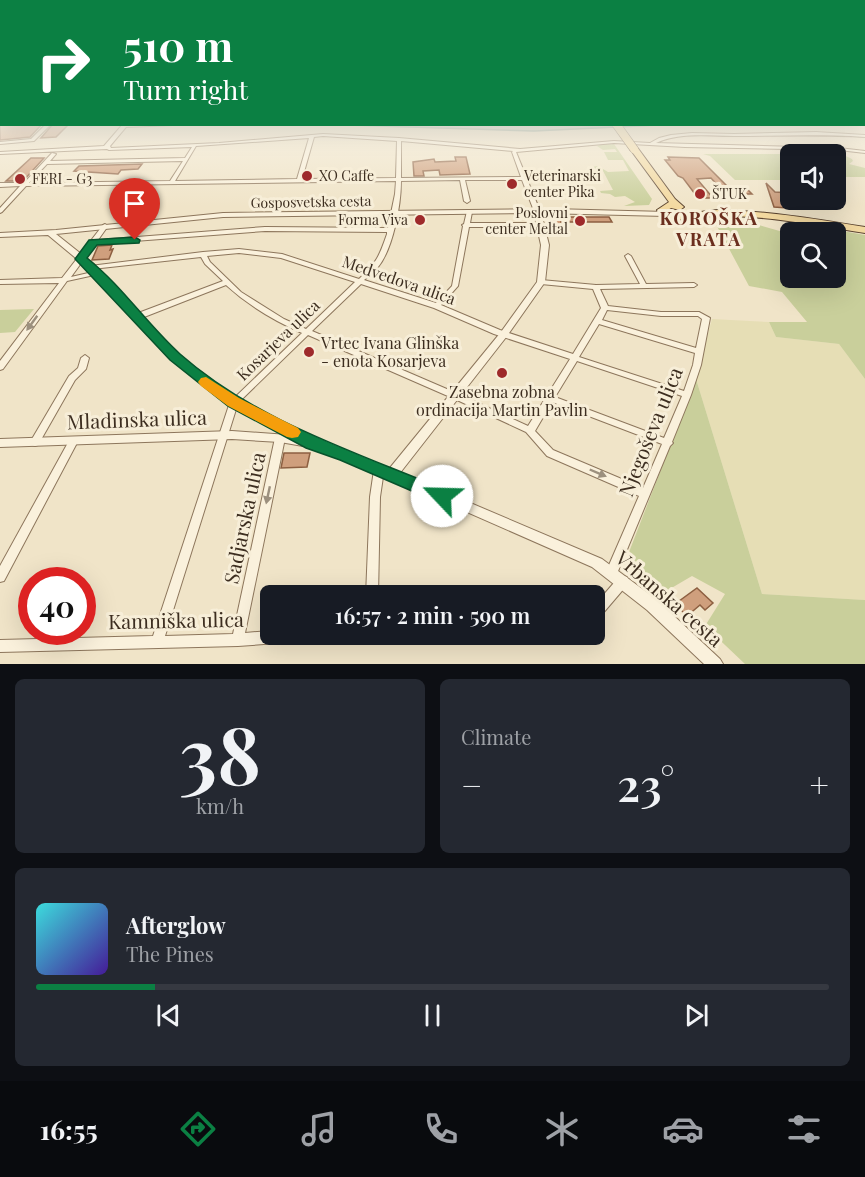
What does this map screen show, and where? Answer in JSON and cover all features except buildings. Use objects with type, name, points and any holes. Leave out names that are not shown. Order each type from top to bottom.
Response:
[{"type":"main road","points":[[627,145],[664,190],[684,210],[792,219],[865,230]]},
{"type":"main road","points":[[628,145],[664,209],[676,217],[684,210]]},
{"type":"main road","points":[[664,190],[687,204],[726,213]]},
{"type":"street","points":[[0,153],[195,145]]},
{"type":"street","points":[[172,182],[195,145]]},
{"type":"street","points":[[299,180],[309,145]]},
{"type":"street","name":"Kosarjeva ulica","points":[[158,640],[234,402],[376,266],[384,253],[394,213],[399,145]]},
{"type":"street","points":[[462,145],[514,150],[576,145]]},
{"type":"street","points":[[664,145],[820,148],[865,152]]},
{"type":"street","points":[[392,474],[504,334],[541,282],[545,245],[537,211],[514,150]]},
{"type":"street","points":[[0,211],[58,152]]},
{"type":"street","points":[[47,163],[186,159]]},
{"type":"street","points":[[462,178],[467,201]]},
{"type":"street","points":[[0,185],[525,178]]},
{"type":"street","name":"Gosposvetska cesta","points":[[0,235],[51,234],[105,226],[223,215],[664,209]]},
{"type":"street","points":[[437,306],[455,286],[469,212]]},
{"type":"street","points":[[465,225],[533,225]]},
{"type":"street","points":[[0,367],[105,226]]},
{"type":"street","points":[[93,242],[265,229],[390,230]]},
{"type":"street","name":"Vrbanska cesta","points":[[51,234],[95,270],[175,357],[234,402],[312,443],[392,474],[597,563],[617,577],[715,664]]},
{"type":"street","name":"Medvedova ulica","points":[[0,282],[65,280],[95,270],[202,254],[239,251],[268,254],[362,280],[437,306],[504,334],[687,395]]},
{"type":"street","points":[[202,254],[207,263],[227,282],[269,314],[306,333],[530,431],[549,453],[646,494]]},
{"type":"street","points":[[628,256],[644,286]]},
{"type":"street","points":[[136,316],[227,282]]},
{"type":"street","points":[[541,282],[596,287],[694,285]]},
{"type":"street","points":[[530,431],[605,308],[596,287]]},
{"type":"street","name":"Njegoševa ulica","points":[[605,308],[661,314],[703,315],[706,318],[700,352],[687,395],[646,494],[617,577]]},
{"type":"street","points":[[598,321],[700,352]]},
{"type":"street","points":[[35,442],[72,378],[82,369],[85,358]]},
{"type":"street","points":[[549,398],[668,443]]},
{"type":"street","name":"Mladinska ulica","points":[[0,443],[224,435],[280,438],[312,443]]},
{"type":"street","name":"Sadjarska ulica","points":[[238,640],[280,438]]},
{"type":"street","points":[[0,577],[73,441]]},
{"type":"street","points":[[372,585],[375,497],[379,470]]},
{"type":"street","points":[[605,597],[617,577]]},
{"type":"street","name":"Kamniška ulica","points":[[0,646],[260,638]]},
{"type":"shaded area","points":[[712,319],[769,322],[776,337],[839,344],[865,379],[865,600],[762,594],[696,379]]},
{"type":"green space","points":[[615,145],[652,199],[649,205],[624,206],[635,202],[625,196],[615,197],[601,193],[600,191],[613,190],[602,169],[586,168],[598,166],[608,172],[629,171],[623,160],[608,160],[604,152],[617,152],[615,149],[603,150],[597,146]]},
{"type":"green space","points":[[703,154],[780,154],[780,180],[735,180],[710,156]]},
{"type":"green space","points":[[846,156],[853,161],[849,164],[865,168],[865,177],[846,177]]},
{"type":"green space","points":[[712,217],[741,220],[780,231],[780,288],[846,288],[846,232],[865,235],[865,379],[839,344],[776,337],[769,322],[807,322],[782,292],[749,286]]},
{"type":"green space","points":[[34,309],[15,332],[0,333],[0,310]]},
{"type":"green space","points":[[696,379],[762,594],[865,600],[865,664],[745,664],[705,626],[725,594],[692,576],[663,593],[624,565]]},
{"type":"slow traffic","points":[[206,382],[234,402],[292,432]]},
{"type":"place","name":"XO Caffe","points":[[307,176]]},
{"type":"place","name":"FERI - G3","points":[[20,179]]},
{"type":"place","name":"Veterinarski center Pika","points":[[512,184]]},
{"type":"place","name":"ŠTUK","points":[[700,194]]},
{"type":"place","name":"Forma Viva","points":[[420,220]]},
{"type":"place","name":"Poslovni center Meltal","points":[[580,221]]},
{"type":"place","name":"Vrtec Ivana Glinška - enota Kosarjeva","points":[[309,352]]},
{"type":"place","name":"Zasebna zobna ordinacija Martin Pavlin","points":[[502,373]]},
{"type":"district","name":"KOROŠKA VRATA","points":[[709,229]]},
{"type":"route","points":[[135,240],[93,242],[81,259],[92,267],[175,357],[201,379],[234,402],[312,443],[442,496]]}]
